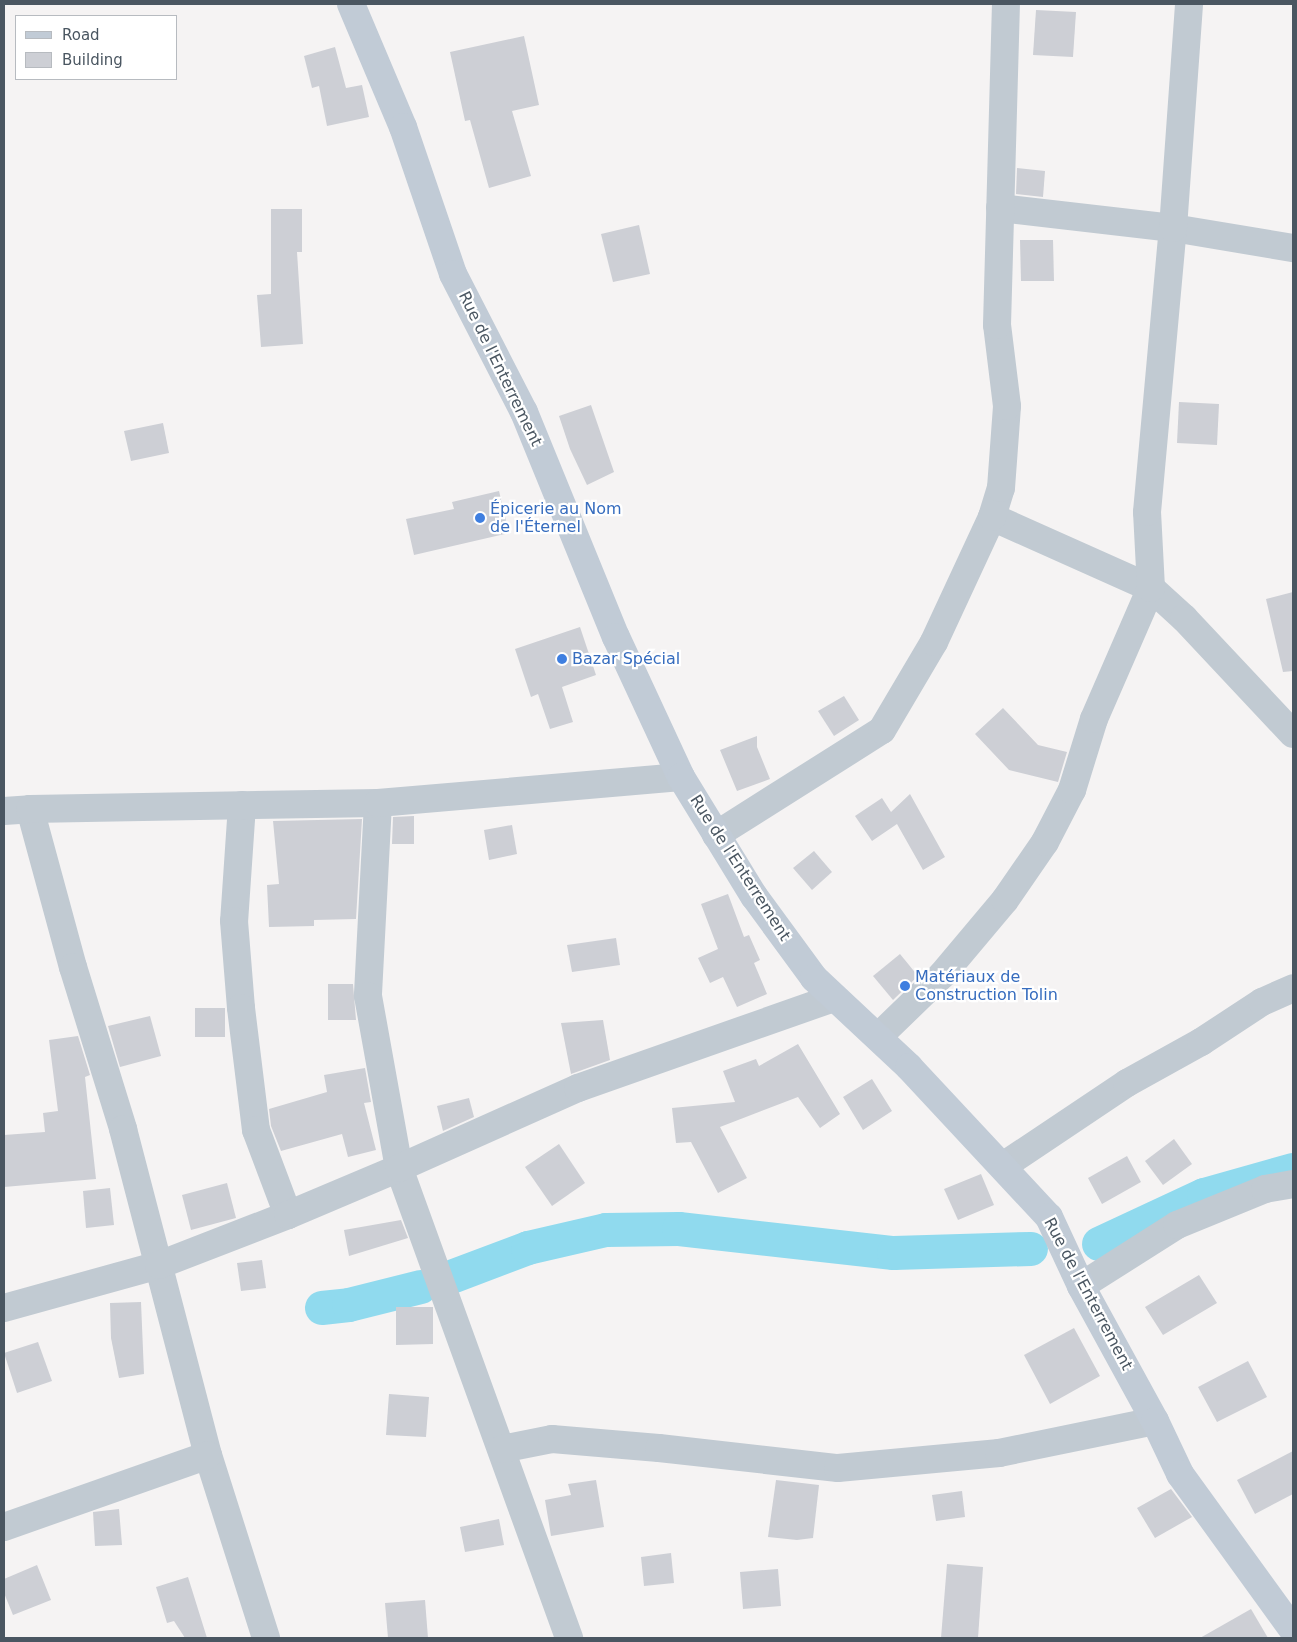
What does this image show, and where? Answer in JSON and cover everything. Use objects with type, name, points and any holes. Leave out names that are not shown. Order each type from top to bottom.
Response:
[{"type":"street","name":"Rue de l'Enterrement","points":[[351,4],[403,127],[453,274],[524,412],[616,638],[681,777],[754,896],[814,978],[834,998],[879,1036],[1049,1217],[1081,1286],[1155,1421],[1180,1474],[1293,1630]]},
{"type":"street","points":[[716,835],[882,730],[934,642],[992,517],[1001,488],[1007,406],[997,325],[1006,4]]},
{"type":"street","points":[[879,1036],[942,975],[1005,900],[1046,842],[1072,790],[1094,719],[1151,588],[1147,512],[1173,228],[1189,4]]},
{"type":"street","points":[[1000,208],[1173,228],[1293,248]]},
{"type":"street","points":[[992,517],[1151,588],[1184,618],[1293,734]]},
{"type":"street","points":[[266,1638],[208,1455],[123,1130],[73,967],[17,810],[378,803],[681,777]]},
{"type":"street","points":[[378,803],[368,996],[399,1168],[569,1638]]},
{"type":"street","points":[[242,805],[234,921],[242,1008],[256,1130],[288,1215]]},
{"type":"street","points":[[1003,1166],[1127,1083],[1201,1042],[1262,1002],[1293,988]]},
{"type":"street","points":[[4,1308],[159,1265],[288,1215],[578,1088],[834,998]]},
{"type":"street","points":[[1081,1286],[1177,1225],[1265,1189],[1293,1184]]},
{"type":"street","points":[[502,1449],[552,1439],[659,1448],[838,1468],[999,1453],[1155,1421]]},
{"type":"street","points":[[4,1527],[208,1455]]},
{"type":"building","points":[[1036,10],[1076,12],[1073,57],[1033,55]]},
{"type":"building","points":[[524,36],[539,105],[512,111],[531,176],[489,188],[470,120],[465,121],[450,52]]},
{"type":"building","points":[[335,47],[346,88],[362,85],[369,117],[327,126],[319,86],[312,88],[304,56]]},
{"type":"building","points":[[1017,168],[1045,171],[1043,197],[1016,194]]},
{"type":"building","points":[[271,209],[302,209],[302,252],[297,252],[303,344],[261,347],[257,295],[271,294]]},
{"type":"building","points":[[639,225],[650,274],[613,282],[601,234]]},
{"type":"building","points":[[1020,240],[1053,240],[1054,281],[1021,281]]},
{"type":"building","points":[[1179,402],[1219,404],[1217,445],[1177,443]]},
{"type":"building","points":[[591,405],[614,472],[587,485],[570,449],[559,416]]},
{"type":"building","points":[[163,423],[169,453],[131,461],[124,431]]},
{"type":"building","points":[[499,491],[509,533],[414,555],[406,519],[454,509],[452,502]]},
{"type":"building","points":[[1293,592],[1293,671],[1283,672],[1266,599]]},
{"type":"building","points":[[580,627],[596,675],[562,687],[573,722],[550,729],[538,694],[531,697],[515,649]]},
{"type":"building","points":[[844,696],[859,720],[834,736],[818,711]]},
{"type":"building","points":[[1003,708],[1038,745],[1067,752],[1058,782],[1009,770],[975,734]]},
{"type":"building","points":[[757,736],[757,747],[770,779],[737,791],[720,750]]},
{"type":"building","points":[[910,794],[945,857],[923,870],[897,824],[872,841],[855,816],[882,798],[891,812]]},
{"type":"building","points":[[414,816],[414,844],[392,844],[393,817]]},
{"type":"building","points":[[362,819],[356,919],[314,920],[314,926],[269,927],[267,885],[279,884],[273,821]]},
{"type":"building","points":[[512,825],[517,854],[489,860],[484,830]]},
{"type":"building","points":[[814,851],[832,872],[812,890],[793,868]]},
{"type":"building","points":[[728,894],[744,937],[749,935],[760,960],[754,963],[767,994],[737,1007],[723,977],[710,983],[698,958],[718,949],[701,904]]},
{"type":"building","points":[[616,938],[620,965],[572,972],[567,945]]},
{"type":"building","points":[[900,954],[918,976],[893,1000],[873,976]]},
{"type":"building","points":[[328,984],[353,984],[356,1020],[328,1020]]},
{"type":"building","points":[[195,1008],[225,1008],[225,1037],[195,1037]]},
{"type":"building","points":[[150,1016],[161,1056],[120,1067],[108,1026]]},
{"type":"building","points":[[603,1020],[610,1060],[571,1074],[561,1023]]},
{"type":"building","points":[[78,1036],[90,1075],[85,1077],[96,1179],[4,1187],[4,1135],[45,1132],[43,1113],[58,1111],[49,1040]]},
{"type":"building","points":[[798,1044],[840,1114],[820,1128],[798,1097],[720,1127],[747,1178],[718,1193],[691,1142],[676,1143],[672,1108],[735,1102],[723,1071],[756,1059],[759,1066]]},
{"type":"building","points":[[365,1068],[371,1102],[364,1103],[376,1150],[348,1157],[342,1134],[281,1151],[271,1126],[269,1109],[327,1092],[324,1075]]},
{"type":"building","points":[[872,1079],[892,1111],[863,1130],[843,1097]]},
{"type":"building","points":[[469,1098],[474,1117],[443,1131],[437,1106]]},
{"type":"building","points":[[1174,1139],[1192,1164],[1163,1185],[1145,1161]]},
{"type":"building","points":[[559,1144],[585,1183],[552,1206],[525,1167]]},
{"type":"building","points":[[1127,1156],[1141,1182],[1102,1204],[1088,1178]]},
{"type":"building","points":[[981,1174],[994,1205],[958,1220],[944,1189]]},
{"type":"building","points":[[227,1183],[236,1218],[191,1230],[182,1195]]},
{"type":"building","points":[[110,1188],[114,1225],[86,1228],[83,1191]]},
{"type":"building","points":[[401,1220],[408,1238],[349,1256],[344,1230]]},
{"type":"building","points":[[262,1260],[266,1288],[241,1291],[237,1263]]},
{"type":"building","points":[[1199,1275],[1217,1303],[1163,1335],[1145,1307]]},
{"type":"building","points":[[141,1302],[144,1374],[119,1378],[111,1338],[110,1303]]},
{"type":"building","points":[[396,1307],[433,1307],[433,1344],[396,1345]]},
{"type":"building","points":[[1074,1328],[1100,1376],[1050,1404],[1024,1355]]},
{"type":"building","points":[[38,1342],[52,1381],[17,1393],[4,1353]]},
{"type":"building","points":[[1248,1361],[1267,1397],[1217,1422],[1198,1387]]},
{"type":"building","points":[[389,1394],[429,1397],[426,1437],[386,1435]]},
{"type":"building","points":[[1293,1451],[1293,1494],[1255,1514],[1237,1480]]},
{"type":"building","points":[[596,1480],[604,1527],[551,1536],[545,1500],[571,1495],[568,1484]]},
{"type":"building","points":[[776,1480],[819,1485],[813,1538],[797,1540],[768,1537]]},
{"type":"building","points":[[1171,1489],[1192,1517],[1155,1538],[1137,1508]]},
{"type":"building","points":[[962,1491],[965,1517],[936,1521],[932,1495]]},
{"type":"building","points":[[119,1509],[122,1545],[95,1546],[93,1512]]},
{"type":"building","points":[[499,1519],[504,1545],[465,1552],[460,1527]]},
{"type":"building","points":[[671,1553],[674,1583],[644,1586],[641,1557]]},
{"type":"building","points":[[947,1564],[983,1567],[978,1638],[941,1638]]},
{"type":"building","points":[[37,1565],[51,1600],[13,1615],[4,1593],[4,1579]]},
{"type":"building","points":[[778,1569],[781,1606],[743,1609],[740,1572]]},
{"type":"building","points":[[188,1577],[207,1638],[185,1638],[174,1621],[167,1623],[156,1587]]},
{"type":"building","points":[[425,1600],[428,1638],[388,1638],[385,1603]]},
{"type":"building","points":[[1251,1609],[1268,1638],[1200,1638]]},
{"type":"waterway","points":[[1099,1244],[1204,1195],[1293,1170]]},
{"type":"waterway","points":[[454,1276],[528,1248],[606,1230],[679,1229],[894,1253],[1031,1249]]},
{"type":"waterway","points":[[322,1308],[349,1305],[421,1287]]},
{"type":"place","name":"Épicerie au Nom de l'Éternel","points":[[480,518]]},
{"type":"place","name":"Bazar Spécial","points":[[562,659]]},
{"type":"place","name":"Matériaux de Construction Tolin","points":[[905,986]]}]
